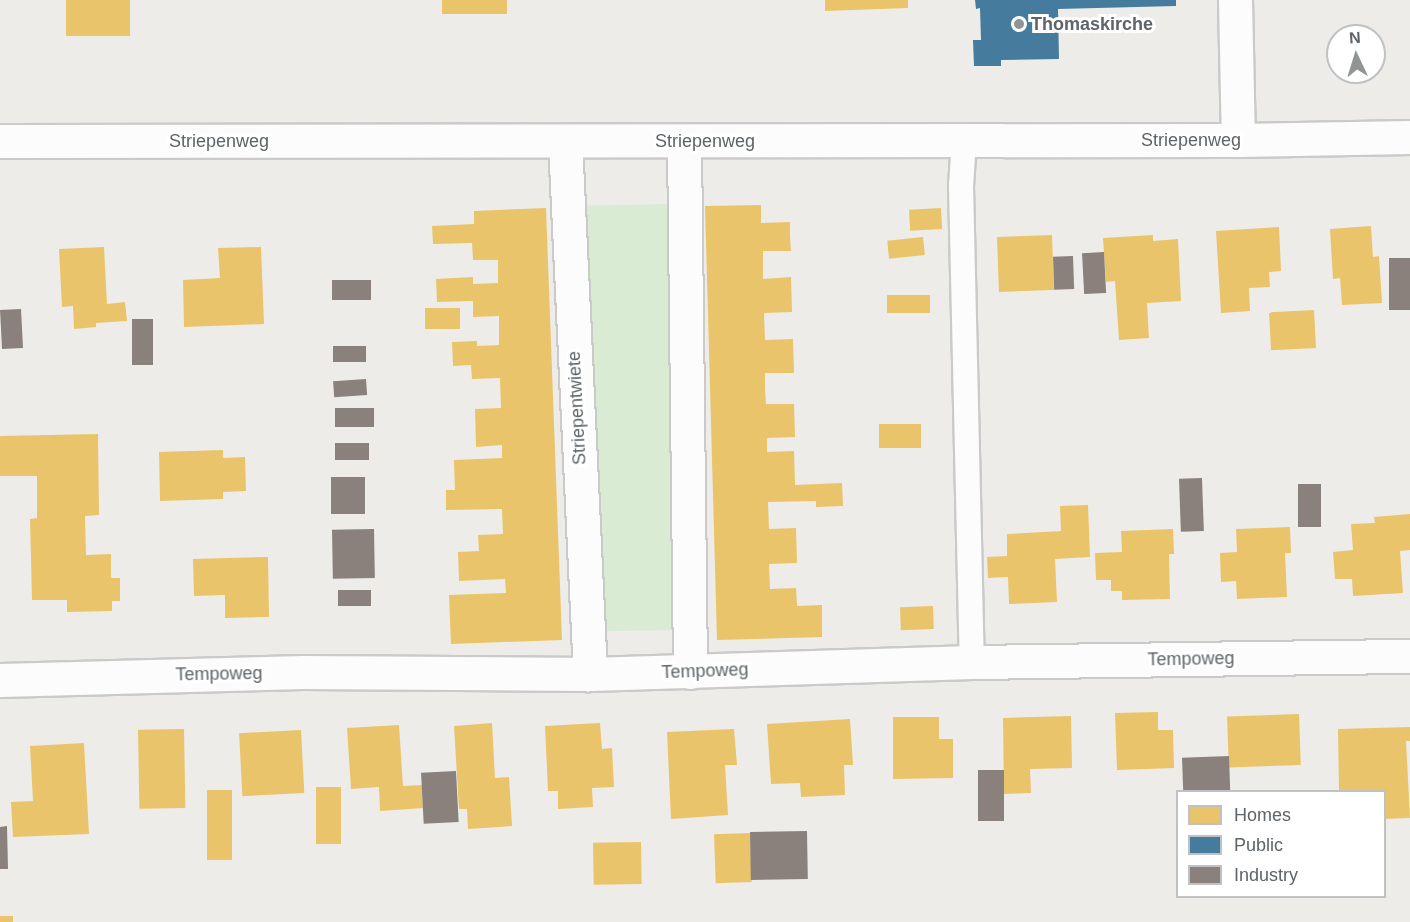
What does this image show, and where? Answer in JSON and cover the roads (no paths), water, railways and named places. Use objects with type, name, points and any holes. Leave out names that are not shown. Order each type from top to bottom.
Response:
[{"type":"street","points":[[1234,0],[1238,140]]},
{"type":"street","name":"Striepenweg","points":[[0,141],[565,142],[1410,138]]},
{"type":"street","points":[[684,141],[690,672]]},
{"type":"street","name":"Striepentwiete","points":[[565,142],[590,674]]},
{"type":"street","name":"Tempoweg","points":[[0,680],[303,672],[590,674],[972,662],[1410,656]]},
{"type":"lane","points":[[964,140],[961,186],[972,662]]},
{"type":"place","name":"Thomaskirche","points":[[1019,24]]}]
